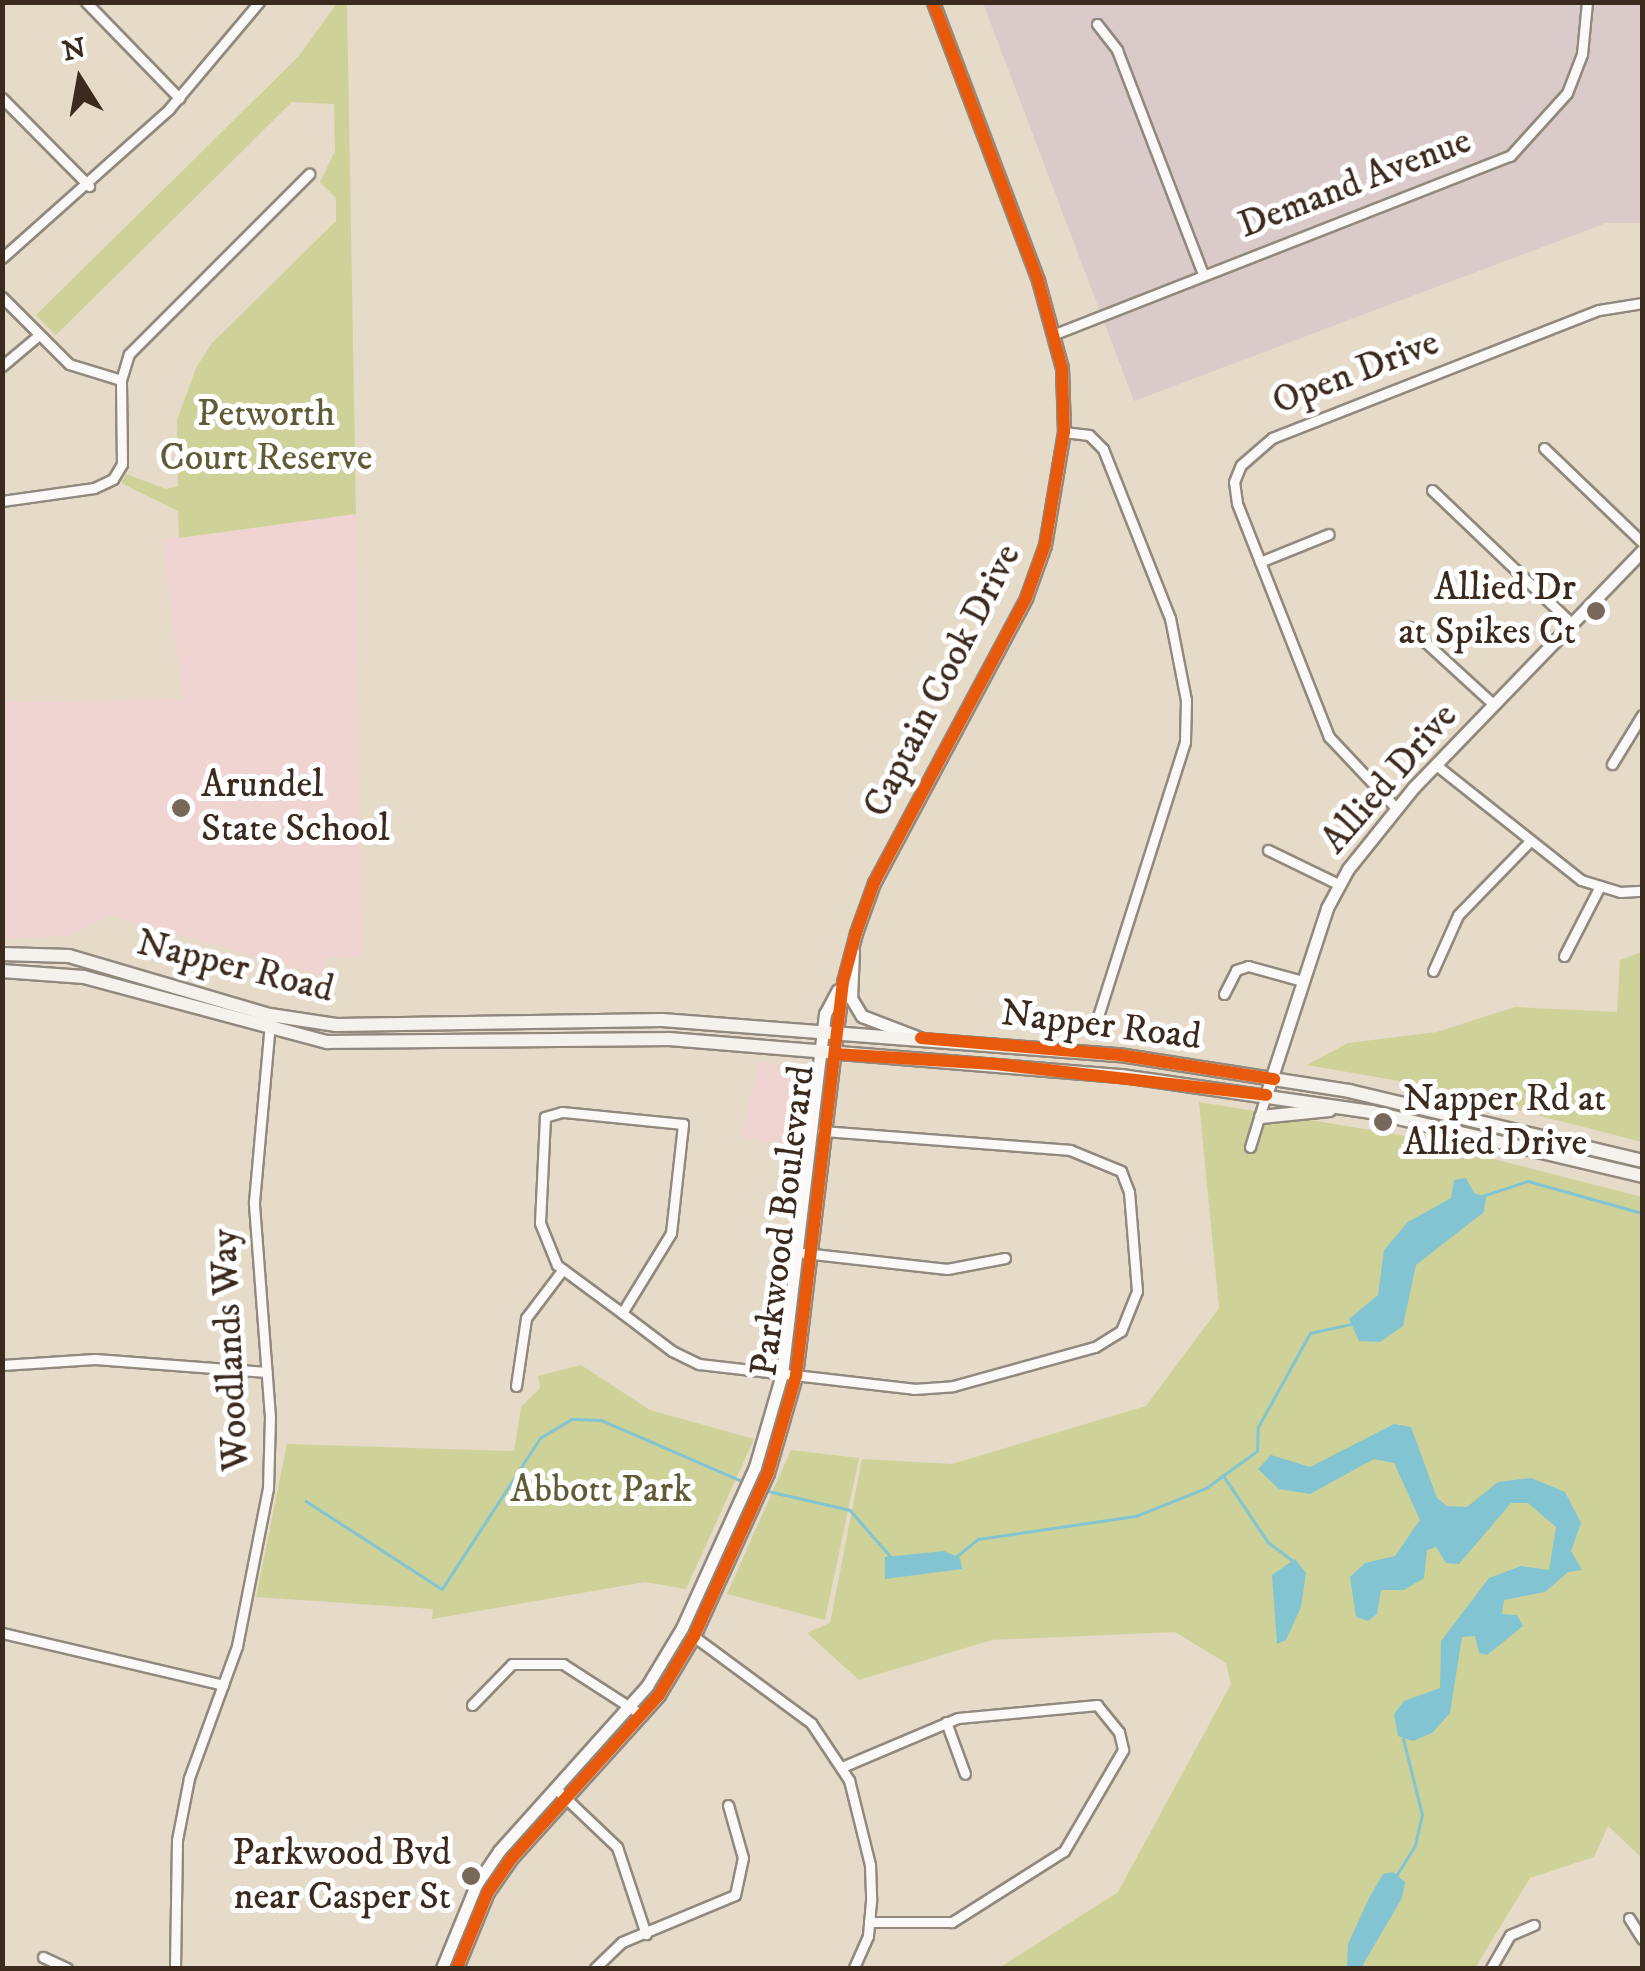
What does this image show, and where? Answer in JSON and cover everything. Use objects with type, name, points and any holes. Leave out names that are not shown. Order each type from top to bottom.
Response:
[{"type":"main road","name":"Napper Road","points":[[2,954],[69,956],[328,1042],[670,1039],[995,1064],[1348,1108],[1642,1176]]},
{"type":"main road","name":"Napper Road","points":[[2,971],[99,980],[269,1022],[349,1026],[640,1020],[1104,1053],[1274,1079],[1642,1161]]},
{"type":"main road","points":[[1261,1117],[1348,1108]]},
{"type":"street","points":[[86,2],[179,98]]},
{"type":"street","points":[[2,258],[88,186],[179,98],[259,2]]},
{"type":"street","name":"Captain Cook Drive","points":[[843,982],[881,870],[1026,598],[1058,492],[1064,432],[1054,334],[933,2]]},
{"type":"street","name":"Demand Avenue","points":[[1054,334],[1510,156],[1567,93],[1582,54],[1587,2]]},
{"type":"street","points":[[1097,24],[1117,50],[1202,274]]},
{"type":"street","points":[[2,98],[88,186]]},
{"type":"street","points":[[2,501],[94,488],[113,479],[122,464],[121,380],[144,333],[309,174]]},
{"type":"street","points":[[2,297],[79,370],[121,380]]},
{"type":"street","name":"Open Drive","points":[[1396,808],[1329,737],[1260,562],[1234,482],[1254,449],[1599,310],[1642,303]]},
{"type":"street","points":[[2,366],[39,335]]},
{"type":"street","points":[[1064,432],[1088,434],[1103,449],[1170,618],[1186,700],[1185,742],[1098,1016]]},
{"type":"street","points":[[1544,448],[1642,542]]},
{"type":"street","points":[[1432,490],[1572,624]]},
{"type":"street","points":[[1260,562],[1329,534]]},
{"type":"street","name":"Allied Drive","points":[[1266,1095],[1340,885],[1396,808],[1642,552]]},
{"type":"street","points":[[1409,627],[1494,705]]},
{"type":"street","points":[[1612,764],[1642,715]]},
{"type":"street","points":[[1436,765],[1528,843],[1600,886],[1642,891]]},
{"type":"street","points":[[1433,971],[1458,914],[1528,843]]},
{"type":"street","points":[[1268,850],[1340,885]]},
{"type":"street","points":[[1564,956],[1600,886]]},
{"type":"street","points":[[852,947],[852,998],[862,1016],[921,1038]]},
{"type":"street","points":[[1224,994],[1236,970],[1248,966],[1304,981]]},
{"type":"street","name":"Parkwood Boulevard","points":[[442,1968],[476,1885],[555,1788],[631,1707],[682,1628],[755,1468],[782,1374],[812,1130],[843,982]]},
{"type":"street","name":"Woodlands Way","points":[[175,1968],[177,1840],[189,1778],[237,1646],[268,1488],[267,1372],[254,1202],[269,1022]]},
{"type":"street","name":"Parkwood Boulevard","points":[[457,1968],[488,1892],[564,1799],[642,1715],[694,1636],[768,1473],[796,1376],[826,1132],[828,1053]]},
{"type":"street","points":[[1250,1147],[1266,1095]]},
{"type":"street","points":[[622,1313],[671,1233],[683,1124],[562,1112],[546,1117],[540,1223],[544,1243],[562,1269],[622,1313],[700,1364],[914,1389],[953,1386],[1094,1347],[1121,1331],[1138,1291],[1130,1192],[1121,1171],[1103,1160],[1070,1150],[812,1130]]},
{"type":"street","points":[[798,1252],[948,1269],[1004,1258]]},
{"type":"street","points":[[516,1386],[526,1318],[562,1269]]},
{"type":"street","points":[[2,1364],[96,1359],[267,1372]]},
{"type":"street","points":[[682,1628],[811,1722],[842,1767],[870,1865],[869,1922],[854,1968]]},
{"type":"street","points":[[2,1633],[223,1685]]},
{"type":"street","points":[[472,1705],[512,1664],[536,1662],[563,1664],[642,1715]]},
{"type":"street","points":[[842,1767],[946,1722],[1097,1704],[1119,1732],[1123,1750],[1064,1852],[952,1922],[869,1922]]},
{"type":"street","points":[[946,1722],[965,1774]]},
{"type":"street","points":[[555,1788],[617,1847],[646,1934]]},
{"type":"street","points":[[594,1968],[622,1942],[735,1895],[743,1858],[728,1806]]},
{"type":"street","points":[[1629,1918],[1642,1939]]},
{"type":"street","points":[[1491,1968],[1510,1934],[1534,1925]]},
{"type":"street","points":[[42,1957],[67,1968]]},
{"type":"shaded area","points":[[983,3],[1642,3],[1642,223],[1606,223],[1134,401]]},
{"type":"shaded area","name":"Arundel State School","points":[[356,514],[362,956],[325,958],[323,976],[110,915],[70,936],[3,938],[2,702],[183,699],[162,540]]},
{"type":"shaded area","points":[[759,1061],[808,1072],[790,1147],[742,1136]]},
{"type":"green space","name":"Petworth Court Reserve","points":[[337,3],[347,3],[356,514],[179,538],[178,511],[121,483],[126,474],[166,489],[178,486],[177,420],[196,368],[212,343],[336,221],[336,198],[320,182],[335,151],[334,104],[292,102],[56,335],[36,315],[299,56]]},
{"type":"green space","points":[[1642,952],[1642,1142],[1411,1083],[1307,1065],[1348,1043],[1437,1032],[1515,1007],[1617,1012],[1620,960]]},
{"type":"green space","points":[[1199,1102],[1401,1135],[1642,1197],[1642,1858],[1608,1826],[1594,1857],[1530,1878],[1475,1968],[999,1968],[1118,1892],[1231,1684],[1226,1663],[1175,1632],[992,1640],[859,1680],[807,1633],[830,1623],[862,1459],[952,1464],[1146,1406],[1219,1308]]},
{"type":"green space","name":"Abbott Park","points":[[581,1365],[650,1410],[754,1439],[686,1589],[645,1582],[432,1619],[433,1609],[256,1597],[287,1444],[514,1451],[521,1407],[540,1388],[538,1376]]},
{"type":"green space","points":[[791,1450],[859,1458],[825,1620],[727,1594]]},
{"type":"water","points":[[1466,1178],[1474,1193],[1486,1197],[1484,1212],[1416,1265],[1403,1326],[1380,1342],[1359,1341],[1349,1319],[1378,1295],[1384,1250],[1408,1222],[1451,1198],[1454,1180]]},
{"type":"water","points":[[1394,1424],[1411,1427],[1437,1498],[1447,1506],[1467,1507],[1498,1482],[1531,1478],[1565,1492],[1581,1523],[1571,1551],[1582,1570],[1568,1572],[1545,1592],[1504,1600],[1502,1614],[1517,1615],[1523,1626],[1487,1655],[1479,1653],[1475,1636],[1462,1637],[1450,1713],[1432,1733],[1413,1741],[1398,1736],[1394,1714],[1404,1701],[1440,1688],[1441,1641],[1489,1578],[1521,1566],[1549,1570],[1556,1527],[1528,1503],[1511,1503],[1459,1564],[1446,1563],[1436,1547],[1427,1550],[1424,1578],[1404,1590],[1381,1590],[1377,1614],[1368,1621],[1356,1617],[1350,1577],[1365,1563],[1395,1556],[1420,1520],[1394,1463],[1374,1459],[1310,1494],[1279,1489],[1258,1469],[1271,1455],[1310,1467]]},
{"type":"water","points":[[944,1551],[960,1558],[962,1569],[885,1579],[885,1557]]},
{"type":"water","points":[[1295,1559],[1306,1573],[1301,1607],[1286,1640],[1277,1644],[1272,1575]]},
{"type":"water","points":[[1393,1872],[1405,1882],[1402,1898],[1361,1968],[1347,1968],[1348,1944],[1370,1896],[1383,1874]]},
{"type":"waterway","points":[[1479,1197],[1528,1181],[1642,1213]]},
{"type":"waterway","points":[[957,1556],[978,1539],[1136,1516],[1206,1488],[1257,1451],[1258,1427],[1310,1333],[1351,1324]]},
{"type":"waterway","points":[[306,1501],[442,1589],[540,1438],[572,1419],[601,1420],[742,1481]]},
{"type":"waterway","points":[[1223,1475],[1268,1542],[1292,1560]]},
{"type":"waterway","points":[[764,1490],[850,1510],[891,1557]]},
{"type":"waterway","points":[[1396,1876],[1415,1845],[1422,1815],[1403,1739]]},
{"type":"cycle path","points":[[457,1968],[488,1892],[510,1860],[659,1695],[694,1636],[768,1473],[796,1376],[843,982],[856,933],[874,883],[1026,598],[1045,545],[1064,432],[1062,368],[1038,280],[933,2]]},
{"type":"cycle path","points":[[921,1038],[1120,1055],[1274,1079]]},
{"type":"cycle path","points":[[835,1054],[995,1064],[1266,1095]]},
{"type":"place","name":"Allied Dr at Spikes Ct","points":[[1596,611]]},
{"type":"place","name":"Arundel State School","points":[[181,808]]},
{"type":"place","name":"Napper Rd at Allied Drive","points":[[1383,1122]]},
{"type":"place","name":"Parkwood Bvd near Casper St","points":[[471,1876]]}]
